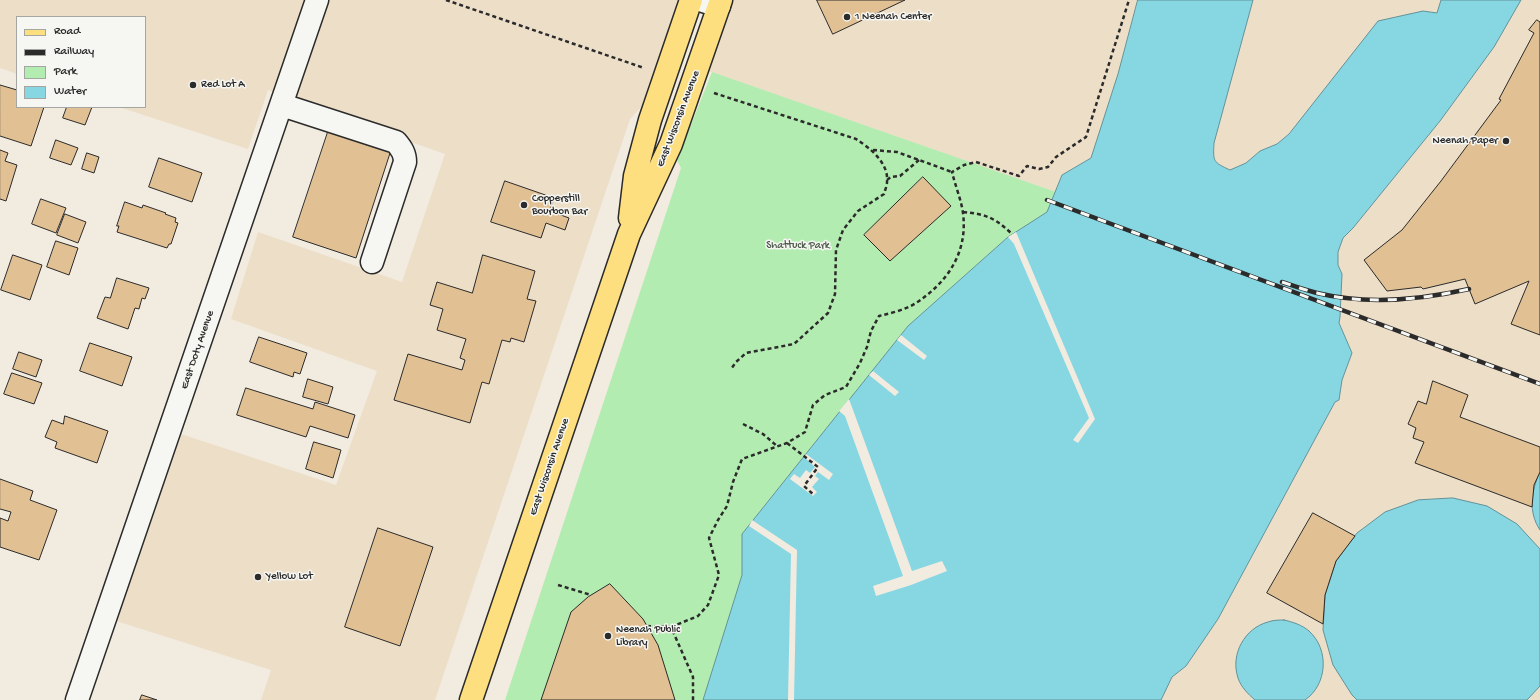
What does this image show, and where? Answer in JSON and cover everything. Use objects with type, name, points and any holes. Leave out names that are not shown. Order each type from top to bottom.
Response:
[{"type":"main road","name":"East Wisconsin Avenue","points":[[629,234],[635,176],[650,120],[691,0]]},
{"type":"main road","name":"East Wisconsin Avenue","points":[[471,700],[629,234],[671,144],[713,2]]},
{"type":"street","name":"East Doty Avenue","points":[[77,700],[317,0]]},
{"type":"street","points":[[282,105],[396,142],[402,148],[405,154],[405,162],[372,262]]},
{"type":"path","points":[[446,0],[650,71]]},
{"type":"path","points":[[952,172],[964,165],[976,162],[1018,176],[1027,166],[1040,169],[1048,167],[1056,156],[1086,138],[1130,0]]},
{"type":"path","points":[[724,96],[856,139],[872,150],[884,166],[887,180],[884,194],[858,211],[843,230],[836,250],[835,294],[828,312],[794,344],[746,353],[731,369]]},
{"type":"path","points":[[872,150],[897,152],[952,172]]},
{"type":"path","points":[[887,180],[891,177],[900,176],[919,160]]},
{"type":"path","points":[[647,626],[671,627],[698,616],[708,605],[719,575],[709,538],[727,506],[733,482],[742,459],[787,443],[804,432],[813,405],[825,395],[846,387],[860,363],[867,347],[871,331],[879,316],[915,303],[946,278],[956,262],[961,246],[963,229],[963,212],[952,172]]},
{"type":"path","points":[[963,212],[987,216],[995,219],[1012,234]]},
{"type":"path","points":[[743,424],[763,434],[777,446]]},
{"type":"path","points":[[787,443],[818,467],[804,486],[814,495]]},
{"type":"path","points":[[558,585],[591,595]]},
{"type":"path","points":[[671,627],[693,677],[693,700]]},
{"type":"shaded area","points":[[0,0],[678,0],[668,40],[644,104],[630,119],[435,700],[261,700],[271,670],[113,620],[175,432],[336,485],[377,371],[231,319],[258,232],[402,282],[445,154],[303,104],[268,90],[248,149],[122,108],[146,108],[146,16],[16,16],[16,74],[0,68]]},
{"type":"shaded area","points":[[728,0],[1138,0],[1118,74],[1091,158],[1062,175],[1056,192],[705,70],[716,52]]},
{"type":"shaded area","points":[[1253,0],[1441,0],[1437,13],[1423,11],[1277,144],[1260,151],[1246,163],[1230,170],[1218,165],[1213,158],[1214,143]]},
{"type":"shaded area","points":[[1521,0],[1540,0],[1540,700],[1161,700],[1172,677],[1186,666],[1218,619],[1335,402],[1339,400],[1342,380],[1352,353],[1339,323],[1342,274],[1338,265],[1338,252],[1343,238],[1353,228],[1440,121],[1494,47]]},
{"type":"green space","name":"Shattuck Park","points":[[712,72],[1056,192],[1047,212],[1008,237],[908,326],[742,534],[742,575],[703,700],[505,700],[681,168],[677,160]]},
{"type":"water","points":[[1138,0],[1253,0],[1214,143],[1215,161],[1230,170],[1246,163],[1260,151],[1277,144],[1289,134],[1378,21],[1423,11],[1437,13],[1441,0],[1521,0],[1494,47],[1440,121],[1353,228],[1343,238],[1338,252],[1338,265],[1342,274],[1339,323],[1352,353],[1342,380],[1339,400],[1335,402],[1218,619],[1186,666],[1172,677],[1161,700],[703,700],[742,575],[742,534],[908,326],[1008,237],[1047,212],[1062,175],[1091,158],[1118,74]]},
{"type":"water","points":[[1540,472],[1540,530],[1536,523],[1532,509],[1532,501]]},
{"type":"water","points":[[1453,498],[1487,506],[1517,524],[1540,549],[1540,686],[1527,700],[1357,700],[1352,695],[1333,665],[1323,630],[1325,595],[1336,561],[1357,533],[1385,512],[1418,500]]},
{"type":"water","points":[[1284,620],[1303,627],[1316,639],[1323,657],[1323,667],[1318,686],[1305,700],[1255,700],[1245,690],[1238,678],[1236,660],[1238,651],[1241,643],[1252,630],[1270,621]]},
{"type":"pier","points":[[1016,232],[1095,419],[1078,443],[1073,440],[1089,418],[1014,244],[1008,237]]},
{"type":"pier","points":[[901,335],[927,356],[924,360],[897,340]]},
{"type":"pier","points":[[873,371],[899,392],[895,396],[869,375]]},
{"type":"pier","points":[[849,399],[912,571],[942,561],[947,571],[911,585],[876,596],[873,586],[903,576],[845,416],[839,411]]},
{"type":"pier","points":[[806,454],[833,474],[829,480],[818,472],[815,476],[819,479],[812,487],[817,492],[813,496],[790,479],[794,474],[800,478],[806,470],[810,473],[815,467],[804,457]]},
{"type":"pier","points":[[752,520],[797,550],[794,700],[788,700],[791,554],[749,526]]},
{"type":"building","name":"1 Neenah Center","points":[[817,0],[905,0],[833,34]]},
{"type":"building","name":"Neenah Paper","points":[[1537,20],[1540,22],[1540,335],[1511,324],[1529,281],[1475,304],[1465,279],[1423,289],[1421,287],[1387,291],[1364,260],[1402,230],[1441,181],[1501,100],[1499,99],[1534,33],[1529,30]]},
{"type":"building","points":[[0,85],[16,90],[16,108],[44,108],[31,146],[0,136]]},
{"type":"building","points":[[67,108],[92,108],[85,125],[63,118]]},
{"type":"building","points":[[330,126],[392,147],[356,258],[293,237]]},
{"type":"building","points":[[56,140],[78,148],[71,165],[50,158]]},
{"type":"building","points":[[0,150],[8,153],[5,161],[17,165],[6,201],[0,199]]},
{"type":"building","points":[[87,153],[99,157],[94,173],[82,169]]},
{"type":"building","points":[[159,158],[202,173],[192,202],[149,187]]},
{"type":"building","points":[[923,177],[951,206],[890,261],[864,235]]},
{"type":"building","name":"Copperstill Bourbon Bar","points":[[505,181],[554,198],[550,211],[569,218],[565,230],[546,223],[541,238],[491,222]]},
{"type":"building","points":[[41,199],[66,208],[56,233],[32,224]]},
{"type":"building","points":[[125,202],[142,208],[143,205],[176,218],[175,222],[178,223],[171,244],[169,244],[167,248],[117,232],[119,226],[117,226]]},
{"type":"building","points":[[65,214],[86,222],[78,243],[57,235]]},
{"type":"building","points":[[56,241],[78,248],[69,275],[47,267]]},
{"type":"building","points":[[13,255],[42,265],[30,300],[1,290]]},
{"type":"building","points":[[483,255],[535,271],[527,299],[536,301],[524,342],[511,338],[510,342],[502,340],[489,384],[482,382],[470,423],[394,400],[408,354],[462,370],[465,360],[460,358],[466,339],[437,330],[443,309],[430,305],[437,282],[472,293]]},
{"type":"building","points":[[117,278],[149,288],[145,299],[142,298],[139,309],[135,308],[128,329],[97,318],[105,297],[110,298]]},
{"type":"building","points":[[259,337],[307,353],[300,374],[294,372],[293,377],[250,362]]},
{"type":"building","points":[[90,343],[132,357],[122,386],[80,371]]},
{"type":"building","points":[[19,352],[42,360],[36,377],[13,369]]},
{"type":"building","points":[[12,373],[42,383],[34,404],[4,394]]},
{"type":"building","points":[[308,379],[333,387],[328,404],[303,397]]},
{"type":"building","points":[[1433,381],[1468,395],[1460,417],[1540,447],[1540,472],[1534,485],[1532,507],[1415,463],[1424,442],[1413,438],[1416,428],[1408,424],[1418,401],[1426,404]]},
{"type":"building","points":[[246,388],[313,409],[315,402],[355,415],[348,438],[310,426],[306,437],[237,415]]},
{"type":"building","points":[[65,416],[108,431],[97,463],[55,448],[57,442],[45,437],[52,420],[63,424]]},
{"type":"building","points":[[314,442],[341,450],[333,478],[306,469]]},
{"type":"building","points":[[0,479],[33,491],[30,500],[57,510],[39,560],[0,547],[0,518],[8,521],[11,512],[0,509]]},
{"type":"building","points":[[1313,513],[1355,536],[1336,561],[1325,595],[1323,624],[1267,593]]},
{"type":"building","points":[[378,528],[433,547],[400,646],[345,627]]},
{"type":"building","name":"Neenah Public Library","points":[[610,584],[643,619],[658,645],[675,700],[541,700],[571,612],[588,597]]},
{"type":"building","points":[[142,695],[157,700],[140,700]]},
{"type":"railway","points":[[1047,200],[1540,384]]},
{"type":"railway","points":[[1282,282],[1313,292],[1336,297],[1374,300],[1393,300],[1432,296],[1469,289]]},
{"type":"place","name":"1 Neenah Center","points":[[847,17]]},
{"type":"place","name":"Red Lot A","points":[[193,85]]},
{"type":"place","name":"Neenah Paper","points":[[1506,141]]},
{"type":"place","name":"Copperstill Bourbon Bar","points":[[524,205]]},
{"type":"place","name":"Yellow Lot","points":[[258,577]]},
{"type":"place","name":"Neenah Public Library","points":[[608,636]]}]
